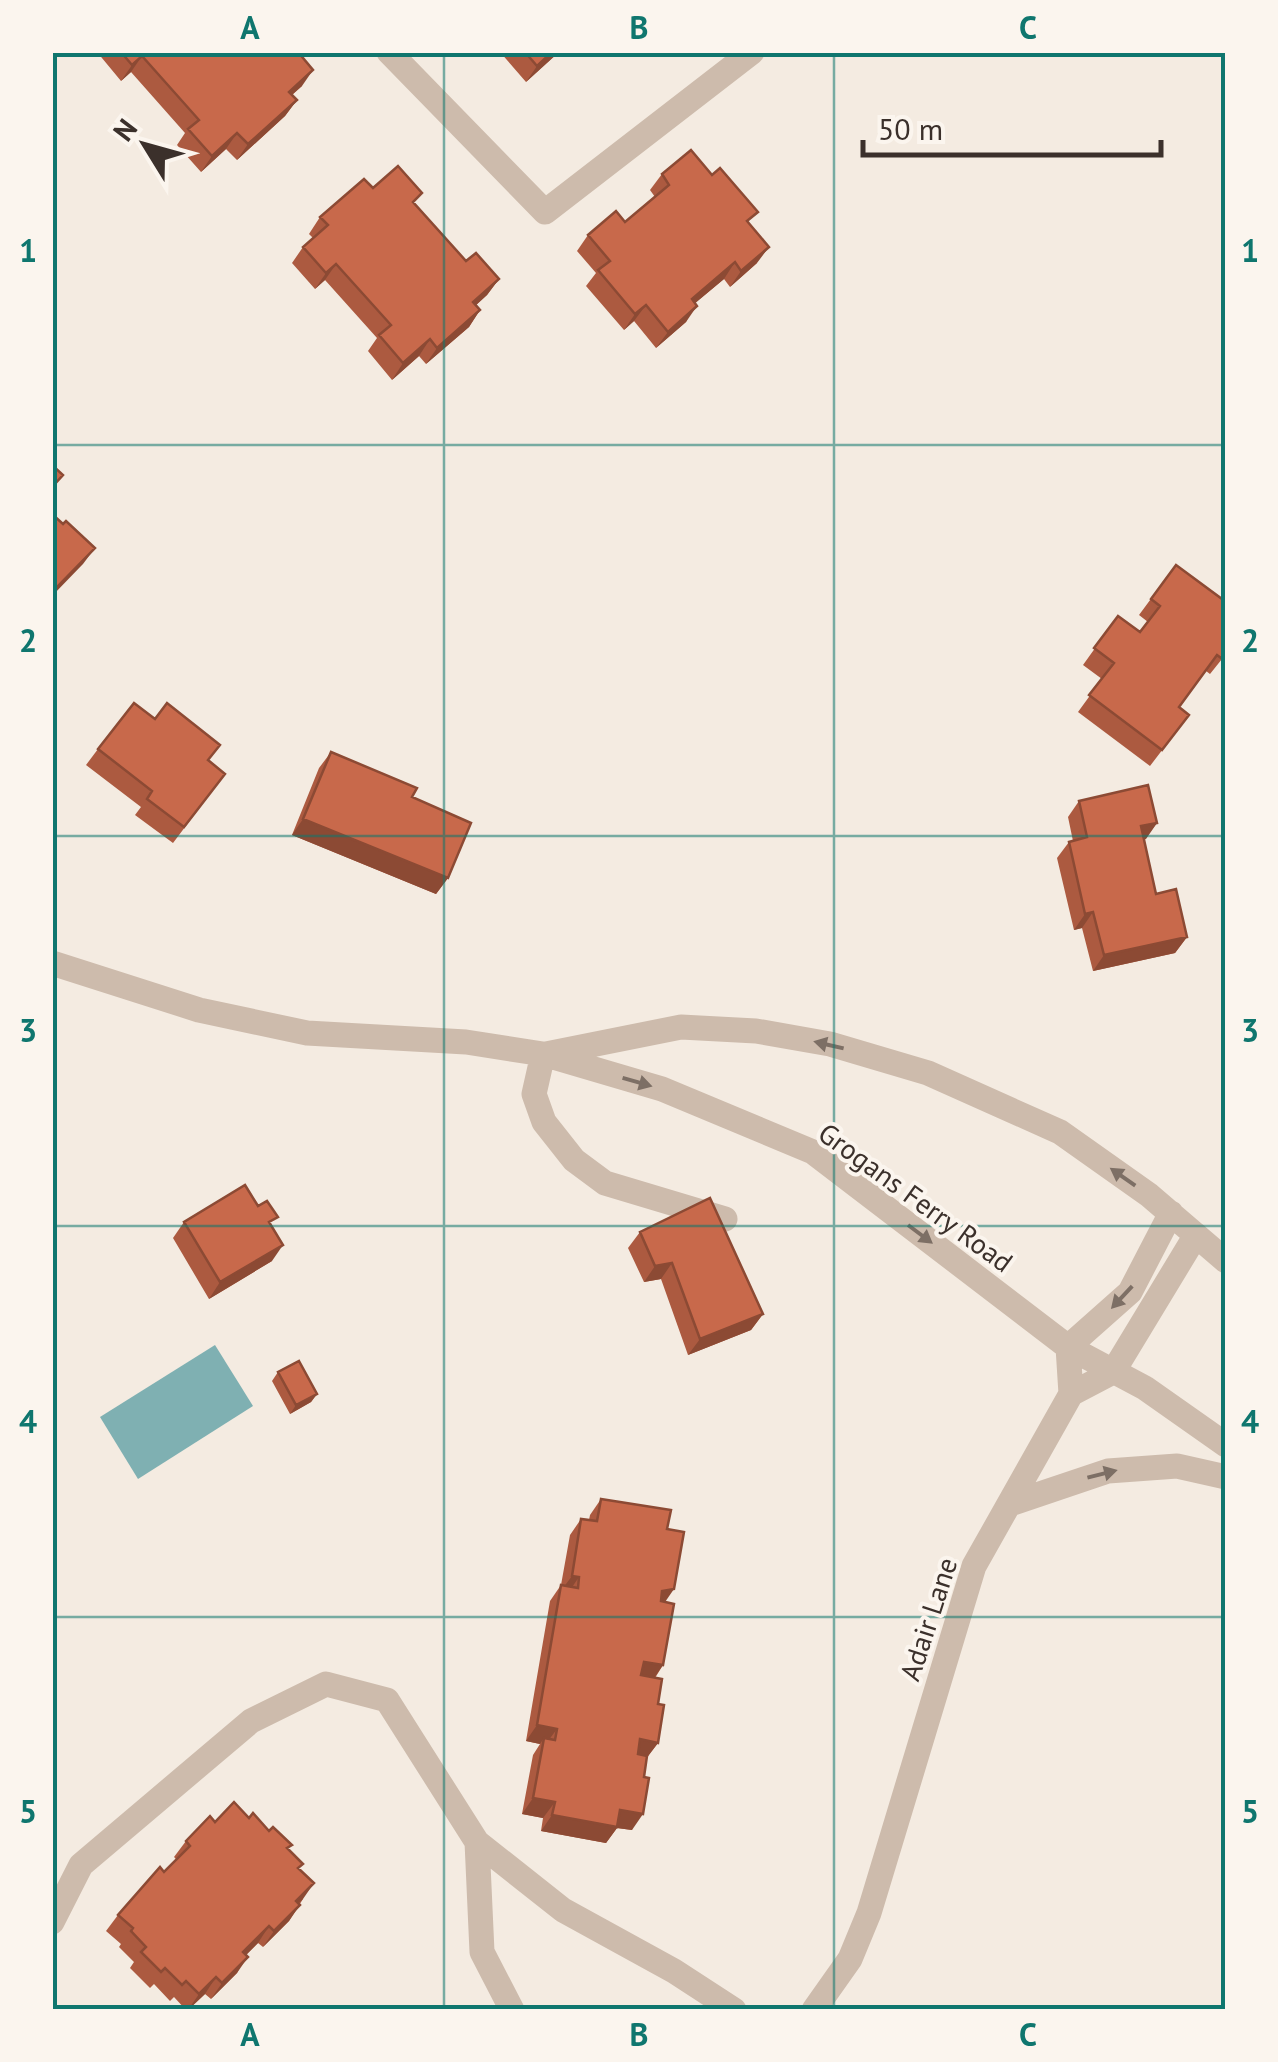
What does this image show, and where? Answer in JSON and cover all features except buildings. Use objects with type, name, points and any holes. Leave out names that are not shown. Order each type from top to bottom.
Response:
[{"type":"street","points":[[389,52],[545,212],[752,52]]},
{"type":"street","name":"Grogans Ferry Road","points":[[52,963],[199,1010],[307,1033],[466,1042],[543,1054],[662,1089],[812,1152],[1068,1347],[1145,1388],[1226,1445]]},
{"type":"street","name":"Grogans Ferry Road","points":[[543,1054],[682,1027],[756,1031],[830,1044],[928,1074],[1060,1132],[1170,1213],[1226,1261]]},
{"type":"street","points":[[543,1054],[534,1094],[544,1122],[574,1160],[605,1183],[725,1220]]},
{"type":"street","points":[[1170,1213],[1130,1292],[1068,1347],[1071,1394],[1114,1372],[1196,1235]]},
{"type":"street","name":"Adair Lane","points":[[814,2010],[850,1959],[869,1913],[974,1566],[1071,1394]]},
{"type":"street","points":[[1010,1504],[1108,1470],[1177,1466],[1226,1477]]},
{"type":"street","points":[[52,1922],[81,1865],[250,1721],[326,1684],[388,1700],[477,1842],[562,1910],[674,1970],[734,2010]]},
{"type":"street","points":[[477,1842],[482,1952],[512,2010]]},
{"type":"water","points":[[215,1345],[253,1406],[138,1479],[100,1417]]}]
